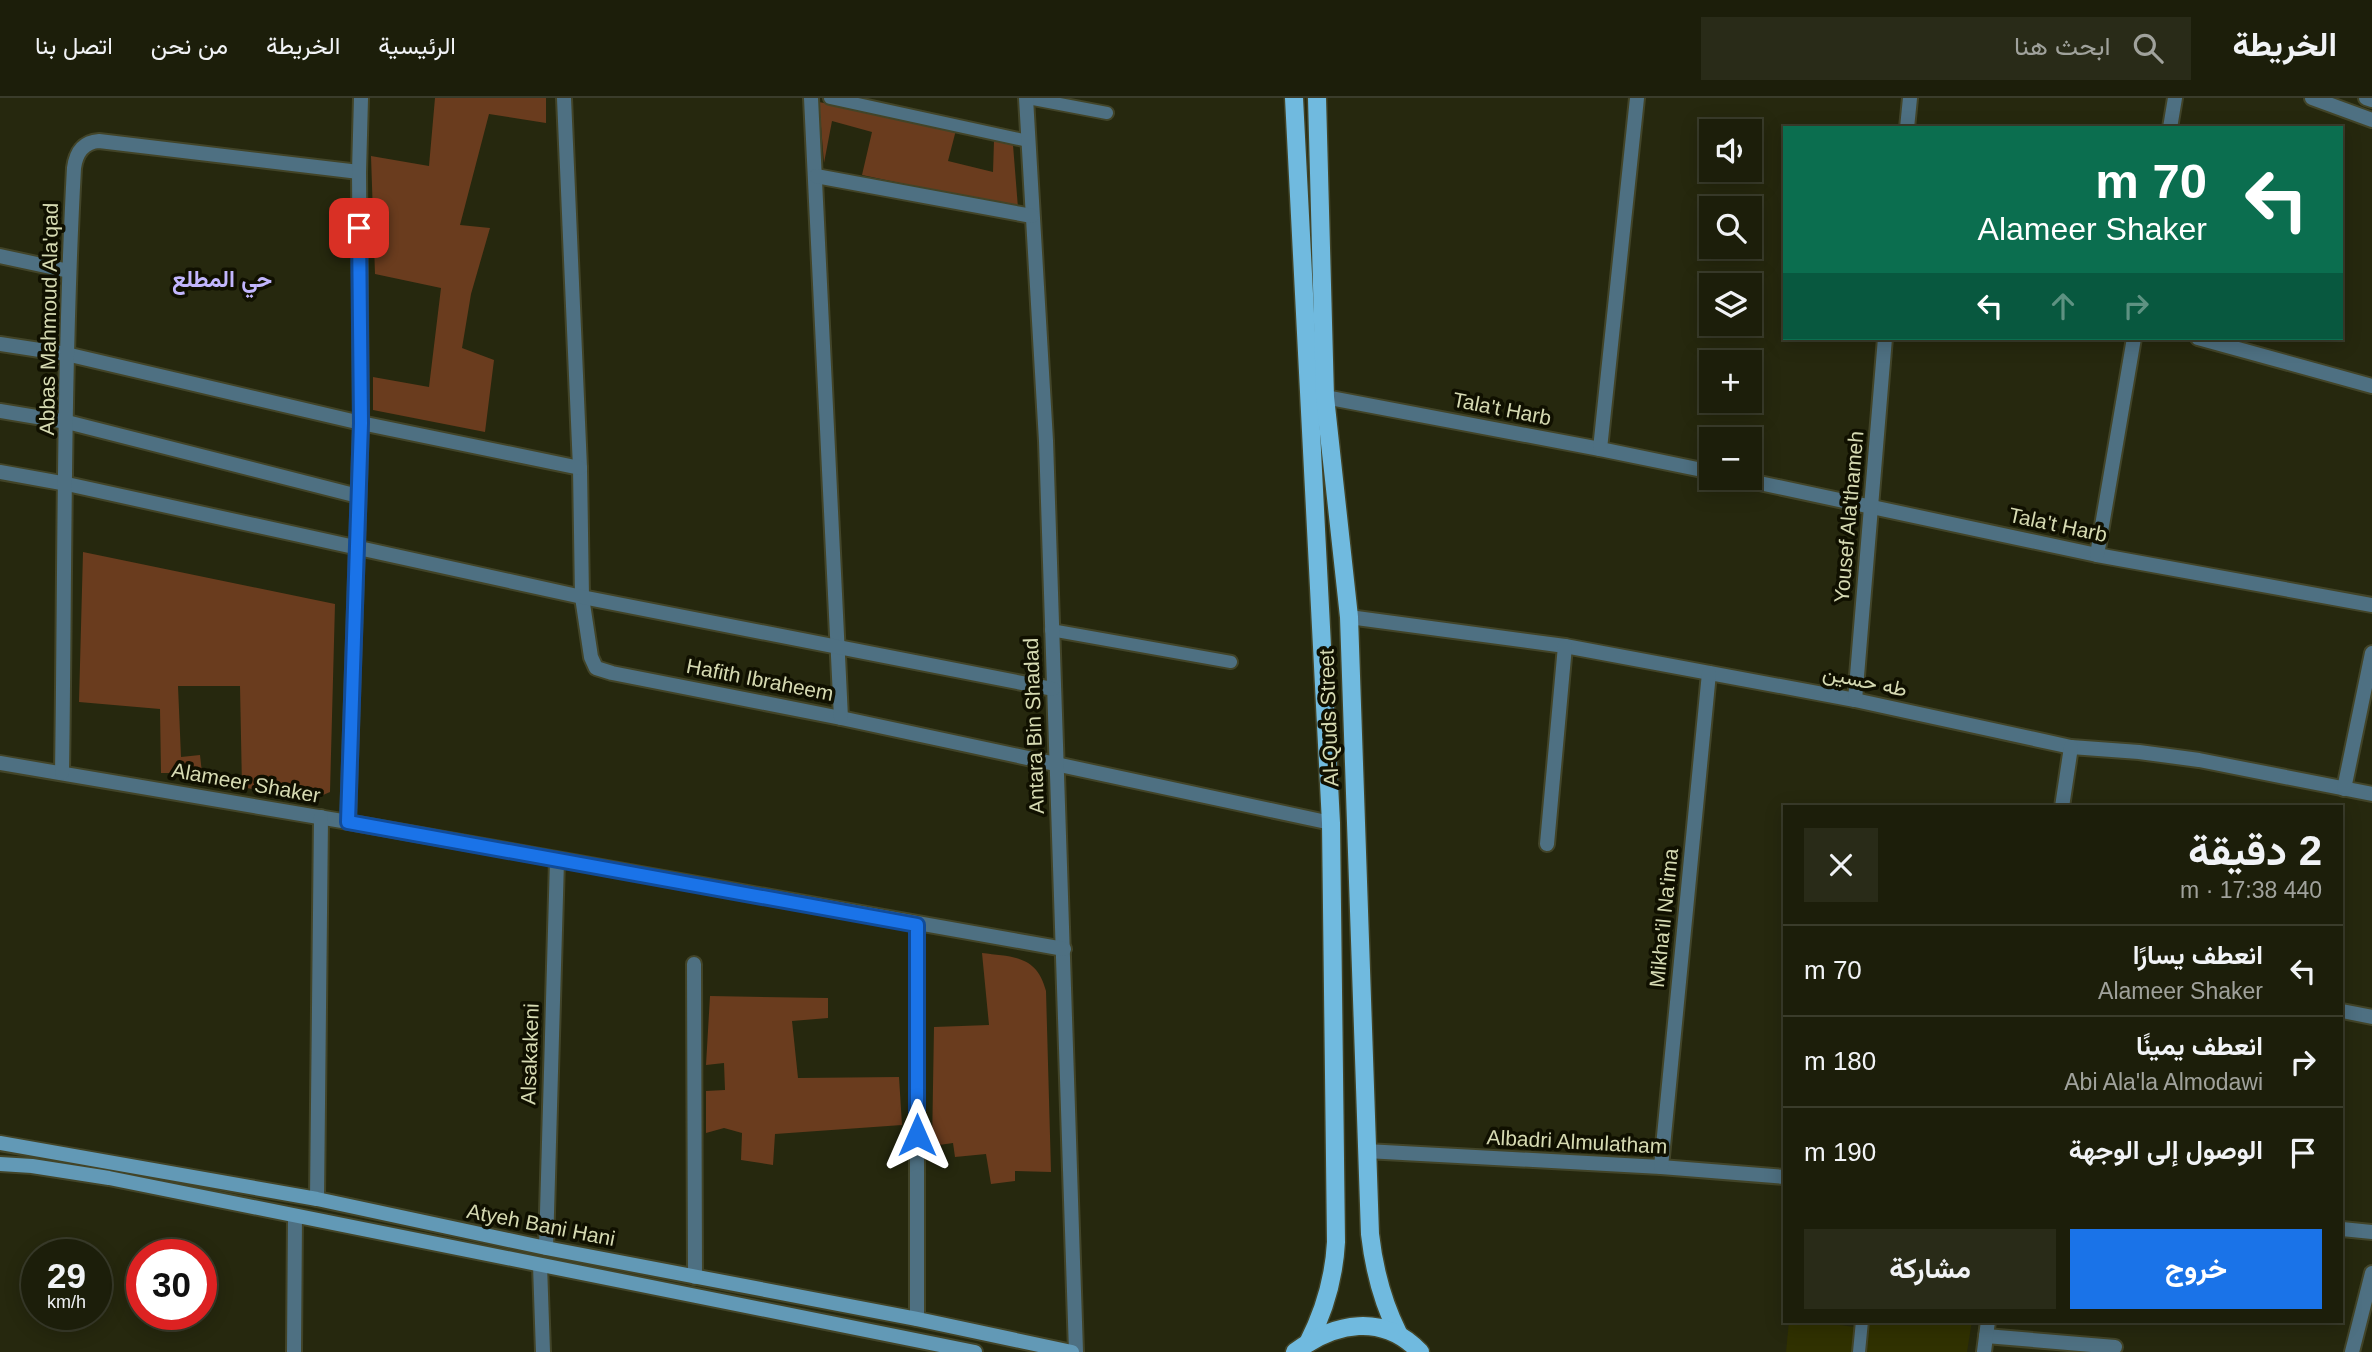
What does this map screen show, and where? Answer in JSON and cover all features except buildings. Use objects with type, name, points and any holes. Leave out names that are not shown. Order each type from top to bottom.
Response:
[{"type":"main road","points":[[1294,98],[1331,823],[1336,1242],[1332,1284],[1318,1324],[1302,1347]]},
{"type":"main road","name":"Al-Quds Street","points":[[1317,98],[1325,397],[1349,617],[1366,1151],[1372,1254],[1382,1295],[1398,1334]]},
{"type":"main road","name":"Atyeh Bani Hani","points":[[0,1143],[317,1199],[545,1248],[1074,1352]]},
{"type":"main road","points":[[0,1164],[109,1178],[975,1352]]},
{"type":"main road","points":[[1302,1347],[1329,1331],[1352,1326],[1375,1326],[1398,1334],[1420,1352]]},
{"type":"street","points":[[348,822],[361,423],[361,98]]},
{"type":"street","name":"Hafith Ibraheem","points":[[564,98],[580,468],[582,597],[591,657],[596,668],[1057,763],[1331,823]]},
{"type":"street","points":[[811,98],[841,718]]},
{"type":"street","name":"Antara Bin Shadad","points":[[1027,98],[1046,441],[1064,949],[1074,1352]]},
{"type":"street","points":[[1600,449],[1637,98]]},
{"type":"street","points":[[1907,126],[1910,98]]},
{"type":"street","points":[[2169,126],[2175,98]]},
{"type":"street","points":[[2312,98],[2372,120]]},
{"type":"street","points":[[2366,98],[2372,100]]},
{"type":"street","name":"Abbas Mahmoud Ala'qad","points":[[62,773],[67,484],[66,354],[75,160],[82,148],[94,141],[359,172]]},
{"type":"street","points":[[816,176],[1032,216]]},
{"type":"street","points":[[0,256],[69,271]]},
{"type":"street","name":"Yousef Ala'thameh","points":[[1855,700],[1885,340]]},
{"type":"street","points":[[2097,555],[2134,340]]},
{"type":"street","points":[[2204,340],[2372,386]]},
{"type":"street","points":[[0,344],[66,354],[361,423],[580,468]]},
{"type":"street","name":"Tala't Harb","points":[[1325,397],[1699,469]]},
{"type":"street","points":[[0,411],[66,422],[358,496]]},
{"type":"street","points":[[0,472],[67,484],[582,597],[1053,689]]},
{"type":"street","name":"Tala't Harb","points":[[1762,483],[2097,555],[2372,606]]},
{"type":"street","name":"طه حسين","points":[[1349,617],[1565,646],[1855,700],[2071,747],[2199,760],[2372,794]]},
{"type":"street","points":[[1547,844],[1565,646]]},
{"type":"street","points":[[2344,789],[2372,653]]},
{"type":"street","name":"Mikha'il Na'ima","points":[[1661,1167],[1709,673]]},
{"type":"street","points":[[2062,805],[2071,747]]},
{"type":"street","name":"Alameer Shaker","points":[[0,763],[1064,949]]},
{"type":"street","points":[[317,1199],[321,817]]},
{"type":"street","name":"Alsakakeni","points":[[545,1248],[557,860]]},
{"type":"street","points":[[917,925],[917,1319]]},
{"type":"street","points":[[694,964],[695,1277]]},
{"type":"street","points":[[2343,1011],[2372,1017]]},
{"type":"street","name":"Albadri Almulatham","points":[[1366,1151],[1661,1167],[1783,1177]]},
{"type":"street","points":[[295,1216],[295,1352]]},
{"type":"street","points":[[2343,1229],[2372,1232]]},
{"type":"street","points":[[540,1265],[542,1352]]},
{"type":"street","points":[[2352,1352],[2372,1273]]},
{"type":"street","points":[[1983,1352],[1987,1328],[2115,1347]]},
{"type":"lane","points":[[830,98],[1028,141]]},
{"type":"lane","points":[[1027,98],[1107,113]]},
{"type":"lane","points":[[1051,630],[1231,662]]},
{"type":"lane","points":[[1858,1352],[1862,1323]]},
{"type":"shaded area","points":[[435,98],[546,98],[546,123],[489,114],[460,225],[490,228],[471,294],[462,348],[494,360],[485,432],[373,410],[373,377],[429,387],[441,288],[375,274],[371,156],[429,166]]},
{"type":"shaded area","points":[[819,102],[956,130],[948,161],[993,172],[994,141],[1013,145],[1018,208],[862,175],[872,132],[832,121],[824,163]]},
{"type":"shaded area","points":[[83,552],[335,604],[330,792],[314,799],[242,787],[240,686],[178,686],[181,757],[200,755],[202,773],[161,773],[160,709],[79,702]]},
{"type":"shaded area","points":[[982,953],[1014,957],[1030,964],[1037,970],[1046,991],[1051,1172],[1015,1171],[1015,1181],[991,1184],[986,1154],[955,1157],[953,1143],[932,1146],[934,1027],[989,1025]]},
{"type":"shaded area","points":[[710,996],[828,998],[828,1018],[792,1021],[798,1078],[899,1077],[902,1125],[775,1134],[773,1165],[741,1160],[742,1133],[724,1128],[706,1133],[706,1091],[725,1090],[724,1063],[706,1065]]},
{"type":"shaded area","points":[[1789,1323],[1826,1323],[1869,1329],[1870,1323],[1972,1323],[1967,1352],[1786,1352]]},
{"type":"district","name":"حي المطلع","points":[[222,279]]},
{"type":"route","points":[[359,228],[361,423],[348,822],[917,925],[917,1135]]}]
